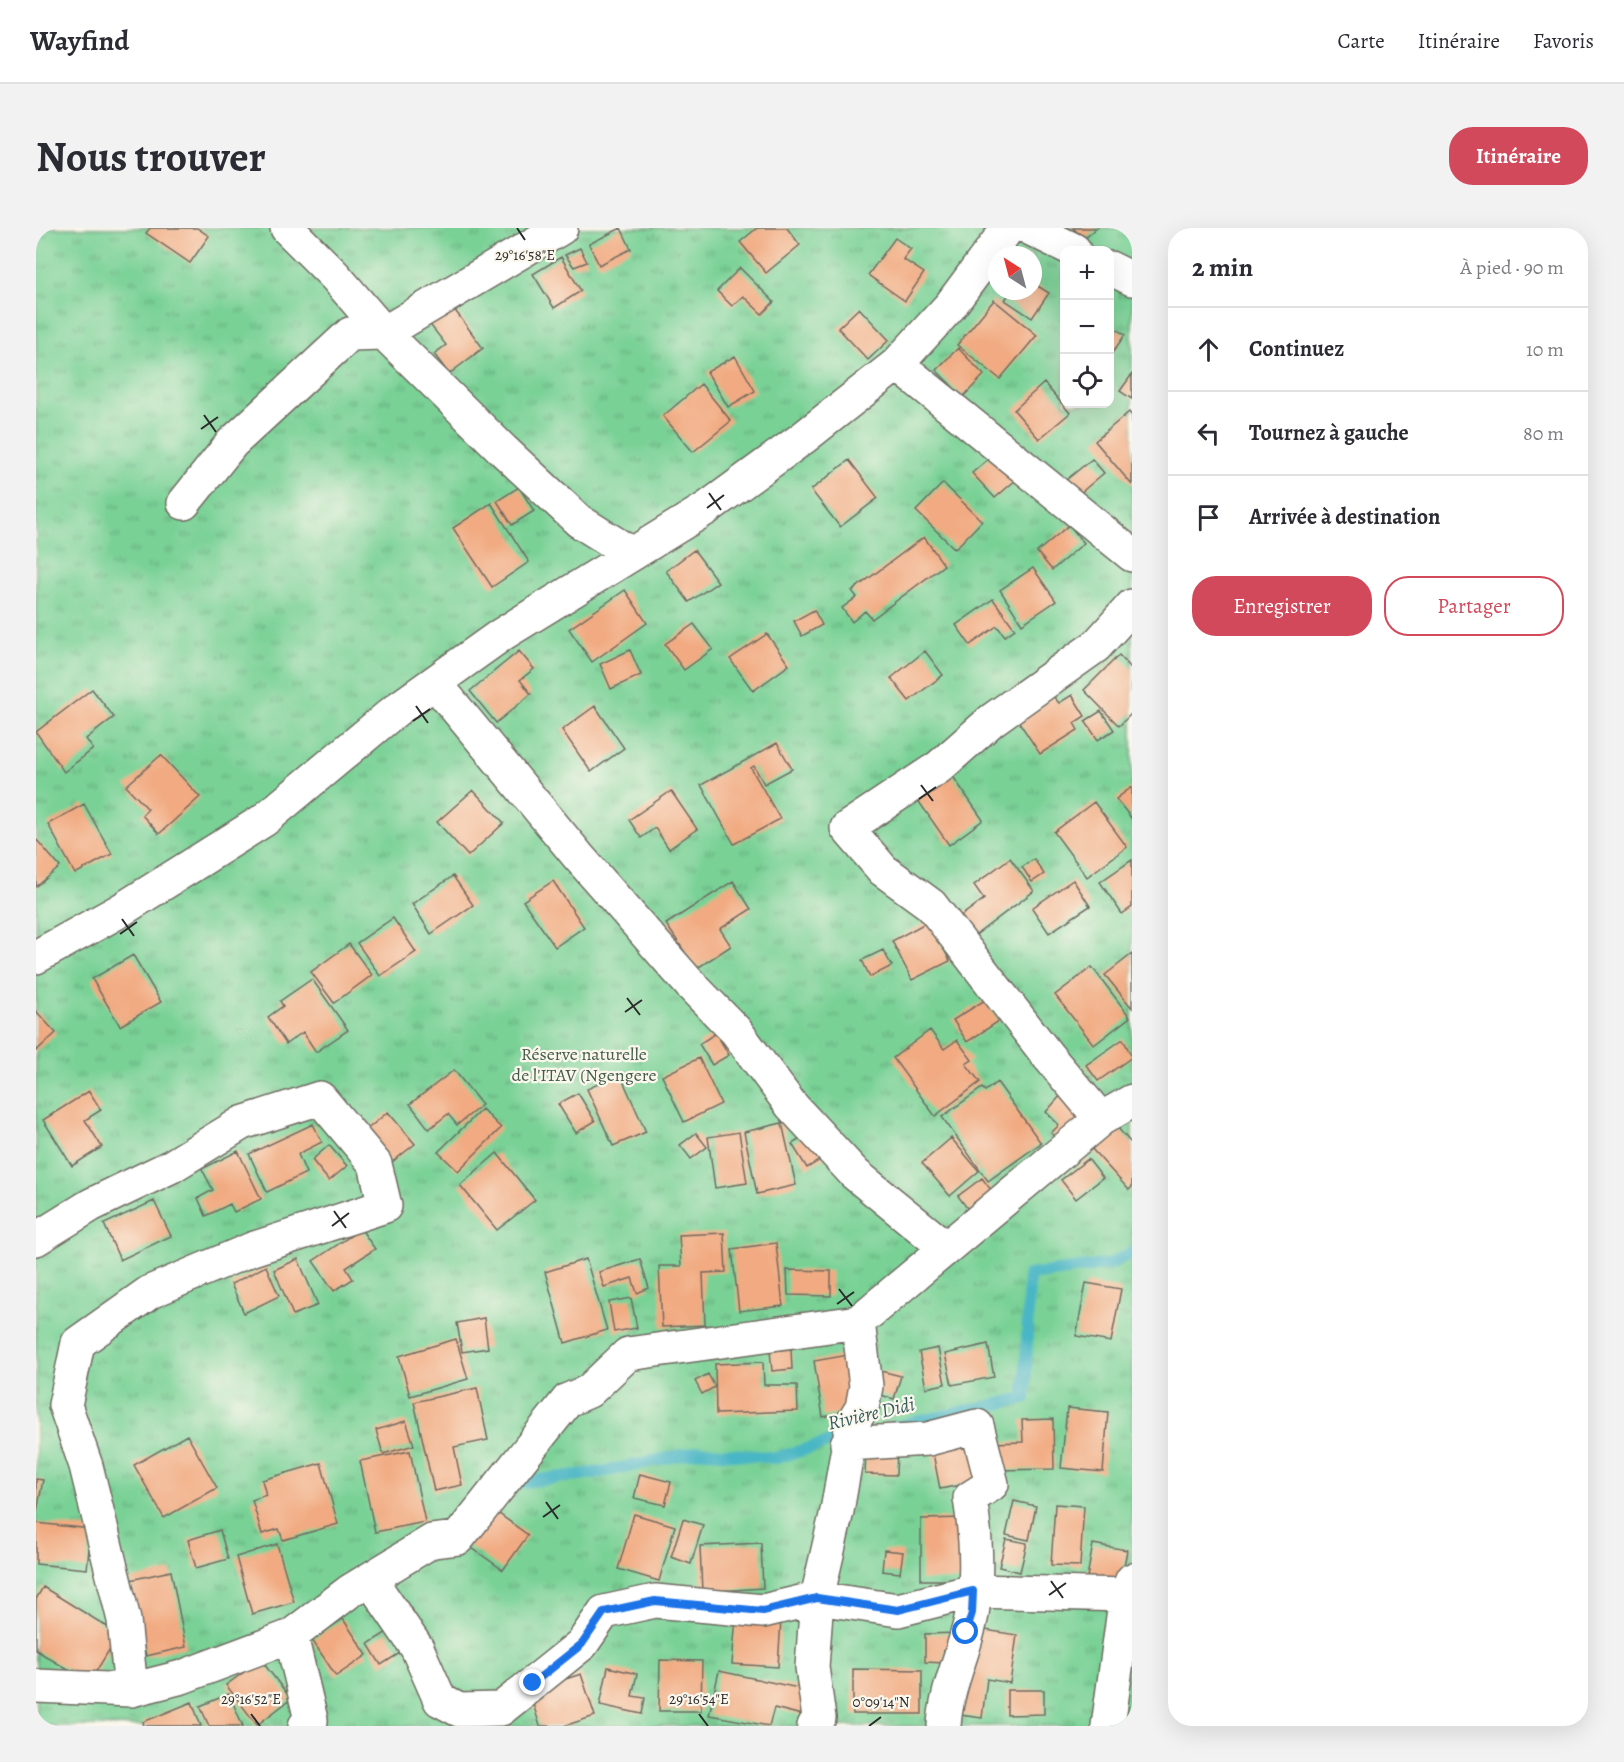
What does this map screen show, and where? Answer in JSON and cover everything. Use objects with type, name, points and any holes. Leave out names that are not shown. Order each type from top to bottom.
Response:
[{"type":"street","points":[[287,228],[335,276],[384,333],[579,521],[632,554]]},
{"type":"street","points":[[184,503],[232,443],[350,334],[384,333],[561,228]]},
{"type":"street","points":[[36,957],[121,910],[264,820],[396,710],[501,635],[708,508],[897,364],[950,306],[1008,228]]},
{"type":"street","points":[[1029,228],[1066,246]]},
{"type":"street","points":[[1114,270],[1132,279]]},
{"type":"street","points":[[897,364],[1132,555]]},
{"type":"street","points":[[1101,1119],[1026,1028],[931,905],[883,870],[847,828],[939,767],[992,720],[1096,646],[1132,606]]},
{"type":"street","points":[[435,683],[578,856],[689,983],[736,1031],[791,1105],[855,1174],[946,1248]]},
{"type":"street","points":[[36,1239],[91,1205],[172,1166],[242,1123],[320,1098],[375,1164],[385,1206],[252,1250],[150,1292],[78,1342],[64,1405],[86,1466],[124,1620],[131,1690]]},
{"type":"street","points":[[36,1686],[131,1690],[182,1677],[291,1636],[370,1579],[432,1541],[458,1538],[568,1400],[589,1390],[628,1354],[858,1322],[1101,1119],[1132,1101]]},
{"type":"street","points":[[814,1726],[819,1718],[812,1667],[817,1598],[837,1511],[849,1434],[862,1408],[866,1386],[858,1322]]},
{"type":"street","points":[[849,1434],[928,1439],[977,1426],[992,1484],[970,1498],[976,1536],[972,1613],[945,1708],[944,1726]]},
{"type":"street","points":[[370,1579],[417,1647],[440,1700],[459,1710],[501,1709],[582,1644],[604,1612],[655,1601],[763,1611],[817,1598],[898,1610],[973,1591],[1129,1587],[1108,1726]]},
{"type":"street","points":[[291,1636],[311,1720],[305,1726]]},
{"type":"green space","name":"Réserve naturelle de l'ITAV (Ngengere","points":[[36,228],[1132,228],[1132,1726],[36,1726]]},
{"type":"building","points":[[150,228],[197,228],[209,236],[190,263],[146,233]]},
{"type":"building","points":[[621,228],[631,249],[599,265],[589,244]]},
{"type":"building","points":[[757,228],[787,228],[800,245],[766,273],[740,242]]},
{"type":"building","points":[[1073,228],[1097,228],[1084,239]]},
{"type":"building","points":[[895,238],[911,249],[903,259],[924,273],[905,301],[868,275]]},
{"type":"building","points":[[580,248],[587,262],[574,267],[565,255]]},
{"type":"building","points":[[561,257],[581,291],[554,308],[533,274]]},
{"type":"building","points":[[740,268],[774,302],[762,314],[743,296],[732,306],[717,291]]},
{"type":"building","points":[[1042,289],[1049,293],[1032,318],[1005,300],[1042,300]]},
{"type":"building","points":[[994,300],[1037,335],[1000,379],[957,345]]},
{"type":"building","points":[[451,305],[483,348],[449,374],[434,354],[446,345],[428,322]]},
{"type":"building","points":[[859,308],[889,340],[868,360],[838,328]]},
{"type":"building","points":[[1114,328],[1125,335],[1114,350]]},
{"type":"building","points":[[958,348],[984,375],[963,397],[936,370]]},
{"type":"building","points":[[735,356],[755,391],[728,407],[707,372]]},
{"type":"building","points":[[1132,374],[1132,399],[1120,391]]},
{"type":"building","points":[[1044,383],[1060,401],[1060,408],[1066,408],[1070,413],[1039,439],[1014,410]]},
{"type":"building","points":[[701,384],[731,421],[693,452],[663,416]]},
{"type":"building","points":[[1129,412],[1132,416],[1132,485],[1095,441]]},
{"type":"building","points":[[994,454],[1017,479],[995,498],[972,473]]},
{"type":"building","points":[[1092,459],[1104,473],[1078,495],[1066,480]]},
{"type":"building","points":[[849,460],[878,498],[840,527],[811,490]]},
{"type":"building","points":[[943,483],[982,521],[955,549],[916,511]]},
{"type":"building","points":[[519,487],[534,511],[512,525],[497,501]]},
{"type":"building","points":[[491,503],[529,562],[492,587],[453,528]]},
{"type":"building","points":[[1069,525],[1084,543],[1052,570],[1037,552]]},
{"type":"building","points":[[924,537],[944,565],[872,619],[865,611],[852,622],[842,608],[857,597],[852,591]]},
{"type":"building","points":[[694,550],[718,582],[689,602],[666,571]]},
{"type":"building","points":[[1033,568],[1056,601],[1022,624],[1000,590]]},
{"type":"building","points":[[625,590],[647,623],[592,662],[569,629]]},
{"type":"building","points":[[993,599],[1015,629],[1005,636],[997,626],[970,645],[956,625]]},
{"type":"building","points":[[814,610],[822,625],[802,636],[794,621]]},
{"type":"building","points":[[694,624],[713,649],[684,670],[665,644]]},
{"type":"building","points":[[767,634],[789,665],[753,691],[730,659]]},
{"type":"building","points":[[630,650],[641,675],[611,689],[600,664]]},
{"type":"building","points":[[519,651],[534,669],[520,680],[531,694],[496,723],[470,691]]},
{"type":"building","points":[[925,651],[943,675],[909,701],[891,678]]},
{"type":"building","points":[[1119,655],[1132,669],[1132,713],[1119,726],[1084,690]]},
{"type":"building","points":[[92,689],[114,717],[86,739],[93,749],[64,772],[36,732]]},
{"type":"building","points":[[1072,695],[1085,716],[1074,723],[1078,730],[1040,754],[1017,719],[1053,696],[1059,703]]},
{"type":"building","points":[[595,706],[624,748],[591,772],[562,730]]},
{"type":"building","points":[[1101,711],[1114,730],[1098,740],[1085,721]]},
{"type":"building","points":[[777,743],[792,769],[764,784],[754,766],[751,768],[780,819],[734,844],[701,785]]},
{"type":"building","points":[[161,755],[200,797],[159,834],[142,815],[148,809],[126,786]]},
{"type":"building","points":[[952,775],[983,820],[949,845],[917,799]]},
{"type":"building","points":[[1132,787],[1132,819],[1116,799]]},
{"type":"building","points":[[473,790],[504,823],[468,856],[437,822]]},
{"type":"building","points":[[671,791],[697,829],[669,849],[655,828],[641,838],[629,820]]},
{"type":"building","points":[[1094,802],[1127,847],[1087,877],[1054,832]]},
{"type":"building","points":[[84,804],[112,854],[75,874],[48,824]]},
{"type":"building","points":[[36,839],[60,867],[36,887]]},
{"type":"building","points":[[1010,858],[1034,891],[969,940],[954,921],[984,899],[974,885]]},
{"type":"building","points":[[1034,859],[1044,874],[1032,882],[1022,867]]},
{"type":"building","points":[[1132,860],[1132,907],[1122,914],[1100,882]]},
{"type":"building","points":[[453,876],[473,905],[431,934],[412,904]]},
{"type":"building","points":[[1073,880],[1090,906],[1049,933],[1032,908]]},
{"type":"building","points":[[553,881],[584,927],[555,947],[523,901]]},
{"type":"building","points":[[733,881],[751,909],[720,929],[731,946],[696,969],[666,924]]},
{"type":"building","points":[[393,918],[416,952],[380,976],[357,943]]},
{"type":"building","points":[[929,921],[950,961],[912,980],[892,941]]},
{"type":"building","points":[[349,944],[372,975],[334,1003],[311,972]]},
{"type":"building","points":[[883,950],[892,966],[870,977],[862,960]]},
{"type":"building","points":[[1132,954],[1132,1008],[1105,975]]},
{"type":"building","points":[[133,955],[161,1002],[120,1026],[92,979]]},
{"type":"building","points":[[1092,967],[1130,1017],[1094,1045],[1055,995]]},
{"type":"building","points":[[312,979],[348,1030],[316,1052],[303,1032],[286,1044],[268,1017],[283,1006],[280,1001]]},
{"type":"building","points":[[985,1000],[999,1021],[967,1042],[953,1020]]},
{"type":"building","points":[[36,1011],[56,1033],[36,1051]]},
{"type":"building","points":[[930,1030],[944,1049],[957,1040],[972,1060],[966,1064],[980,1082],[935,1116],[893,1058]]},
{"type":"building","points":[[716,1033],[729,1055],[712,1065],[699,1044]]},
{"type":"building","points":[[1123,1039],[1132,1057],[1098,1081],[1086,1065]]},
{"type":"building","points":[[699,1058],[721,1104],[684,1122],[662,1076]]},
{"type":"building","points":[[454,1070],[482,1105],[457,1125],[448,1114],[429,1129],[410,1104]]},
{"type":"building","points":[[620,1074],[646,1132],[613,1146],[587,1089]]},
{"type":"building","points":[[997,1082],[1041,1143],[988,1181],[942,1117],[982,1088],[985,1091]]},
{"type":"building","points":[[89,1091],[101,1110],[85,1120],[102,1147],[72,1166],[43,1120]]},
{"type":"building","points":[[578,1093],[595,1121],[576,1133],[558,1104]]},
{"type":"building","points":[[1061,1095],[1084,1117],[1059,1142],[1051,1133],[1059,1125],[1046,1112]]},
{"type":"building","points":[[482,1109],[501,1128],[458,1171],[438,1152]]},
{"type":"building","points":[[388,1112],[415,1144],[391,1163],[365,1131]]},
{"type":"building","points":[[782,1123],[796,1185],[757,1194],[744,1132]]},
{"type":"building","points":[[313,1124],[322,1142],[298,1154],[306,1173],[267,1192],[249,1154]]},
{"type":"building","points":[[1116,1126],[1132,1144],[1132,1187],[1129,1190],[1091,1148]]},
{"type":"building","points":[[739,1132],[747,1183],[715,1188],[708,1137]]},
{"type":"building","points":[[696,1133],[707,1147],[691,1159],[680,1145]]},
{"type":"building","points":[[810,1133],[825,1157],[807,1168],[792,1144]]},
{"type":"building","points":[[951,1138],[979,1171],[950,1196],[922,1163]]},
{"type":"building","points":[[329,1145],[347,1166],[329,1181],[312,1160]]},
{"type":"building","points":[[238,1151],[261,1199],[234,1212],[230,1204],[206,1216],[198,1198],[213,1190],[202,1169]]},
{"type":"building","points":[[497,1153],[535,1200],[497,1230],[460,1185]]},
{"type":"building","points":[[1088,1159],[1103,1178],[1076,1199],[1061,1180]]},
{"type":"building","points":[[982,1178],[994,1194],[970,1212],[958,1196]]},
{"type":"building","points":[[154,1201],[171,1236],[120,1260],[104,1224]]},
{"type":"building","points":[[361,1229],[375,1249],[346,1268],[353,1279],[334,1291],[313,1261]]},
{"type":"building","points":[[724,1233],[726,1272],[703,1273],[705,1325],[662,1327],[659,1266],[681,1266],[679,1235]]},
{"type":"building","points":[[776,1243],[783,1306],[739,1311],[732,1249]]},
{"type":"building","points":[[298,1259],[318,1305],[293,1315],[274,1270]]},
{"type":"building","points":[[586,1259],[607,1330],[565,1343],[545,1272]]},
{"type":"building","points":[[640,1259],[649,1288],[637,1293],[632,1278],[604,1287],[599,1272]]},
{"type":"building","points":[[266,1266],[279,1296],[244,1313],[231,1284]]},
{"type":"building","points":[[787,1270],[831,1271],[831,1296],[788,1295]]},
{"type":"building","points":[[1086,1283],[1121,1289],[1111,1342],[1076,1336]]},
{"type":"building","points":[[631,1298],[637,1328],[614,1332],[609,1302]]},
{"type":"building","points":[[484,1318],[488,1348],[462,1352],[457,1323]]},
{"type":"building","points":[[456,1339],[468,1379],[410,1396],[399,1356]]},
{"type":"building","points":[[988,1344],[994,1377],[952,1385],[945,1354]]},
{"type":"building","points":[[938,1348],[945,1384],[926,1388],[919,1352]]},
{"type":"building","points":[[791,1349],[792,1369],[772,1371],[770,1351]]},
{"type":"building","points":[[848,1355],[857,1411],[823,1417],[814,1361]]},
{"type":"building","points":[[763,1362],[764,1385],[797,1385],[798,1411],[716,1414],[715,1364]]},
{"type":"building","points":[[881,1371],[901,1376],[894,1399],[874,1393]]},
{"type":"building","points":[[708,1374],[715,1387],[702,1394],[695,1381]]},
{"type":"building","points":[[477,1388],[488,1440],[454,1447],[462,1485],[434,1491],[414,1402]]},
{"type":"building","points":[[1067,1408],[1108,1412],[1103,1472],[1061,1468]]},
{"type":"building","points":[[1053,1419],[1054,1469],[992,1470],[992,1443],[1023,1442],[1022,1420]]},
{"type":"building","points":[[406,1421],[414,1445],[383,1454],[376,1430]]},
{"type":"building","points":[[187,1435],[217,1488],[164,1518],[134,1465]]},
{"type":"building","points":[[973,1441],[981,1481],[940,1489],[932,1448]]},
{"type":"building","points":[[866,1450],[897,1451],[896,1475],[865,1474]]},
{"type":"building","points":[[410,1451],[425,1522],[375,1532],[360,1461]]},
{"type":"building","points":[[321,1463],[338,1524],[283,1540],[279,1529],[262,1534],[252,1500],[266,1495],[262,1480]]},
{"type":"building","points":[[640,1474],[671,1482],[665,1505],[634,1498]]},
{"type":"building","points":[[36,1479],[43,1480],[37,1512],[36,1512]]},
{"type":"building","points":[[1014,1501],[1036,1506],[1029,1540],[1006,1535]]},
{"type":"building","points":[[1055,1504],[1084,1506],[1080,1566],[1051,1565]]},
{"type":"building","points":[[491,1508],[528,1535],[503,1570],[465,1543]]},
{"type":"building","points":[[634,1514],[675,1526],[659,1581],[618,1569]]},
{"type":"building","points":[[966,1518],[966,1580],[921,1580],[921,1519]]},
{"type":"building","points":[[683,1519],[703,1525],[691,1564],[671,1557]]},
{"type":"building","points":[[36,1523],[91,1529],[87,1569],[36,1564]]},
{"type":"building","points":[[220,1530],[228,1559],[196,1568],[188,1540]]},
{"type":"building","points":[[1006,1539],[1027,1543],[1020,1572],[999,1567]]},
{"type":"building","points":[[761,1543],[763,1588],[702,1592],[700,1546]]},
{"type":"building","points":[[277,1544],[294,1602],[252,1614],[236,1557]]},
{"type":"building","points":[[1093,1544],[1127,1550],[1120,1589],[1086,1583]]},
{"type":"building","points":[[884,1550],[903,1552],[900,1573],[882,1571]]},
{"type":"building","points":[[171,1571],[186,1647],[146,1656],[130,1580]]},
{"type":"building","points":[[43,1587],[119,1634],[89,1683],[36,1650],[36,1599]]},
{"type":"building","points":[[736,1617],[781,1619],[778,1667],[732,1664]]},
{"type":"building","points":[[343,1619],[367,1655],[336,1676],[312,1640]]},
{"type":"building","points":[[973,1628],[1017,1635],[1010,1683],[987,1679],[982,1718],[960,1715]]},
{"type":"building","points":[[387,1632],[400,1653],[381,1665],[368,1644]]},
{"type":"building","points":[[960,1633],[960,1650],[944,1650],[944,1663],[925,1662],[925,1634]]},
{"type":"building","points":[[261,1660],[291,1699],[257,1725],[226,1685]]},
{"type":"building","points":[[660,1660],[702,1661],[701,1711],[659,1711]]},
{"type":"building","points":[[608,1667],[637,1674],[632,1696],[645,1698],[642,1714],[600,1705]]},
{"type":"building","points":[[853,1669],[922,1670],[922,1714],[853,1714]]},
{"type":"building","points":[[719,1671],[808,1690],[802,1715],[774,1708],[769,1726],[709,1715]]},
{"type":"building","points":[[581,1674],[595,1716],[564,1726],[540,1726],[529,1691]]},
{"type":"building","points":[[1007,1690],[1044,1690],[1044,1714],[1007,1715]]},
{"type":"building","points":[[229,1694],[243,1726],[209,1726],[200,1706]]},
{"type":"building","points":[[192,1702],[201,1726],[144,1726],[143,1722]]},
{"type":"waterway","name":"Rivière Didi","points":[[893,1427],[1025,1398],[1029,1275],[1111,1264],[1132,1252]]},
{"type":"waterway","name":"Rivière Didi","points":[[508,1484],[602,1472],[700,1451],[776,1458],[847,1437]]},
{"type":"route","points":[[533,1683],[582,1644],[604,1612],[655,1601],[763,1611],[817,1598],[898,1610],[973,1591],[972,1613],[966,1632]]}]
